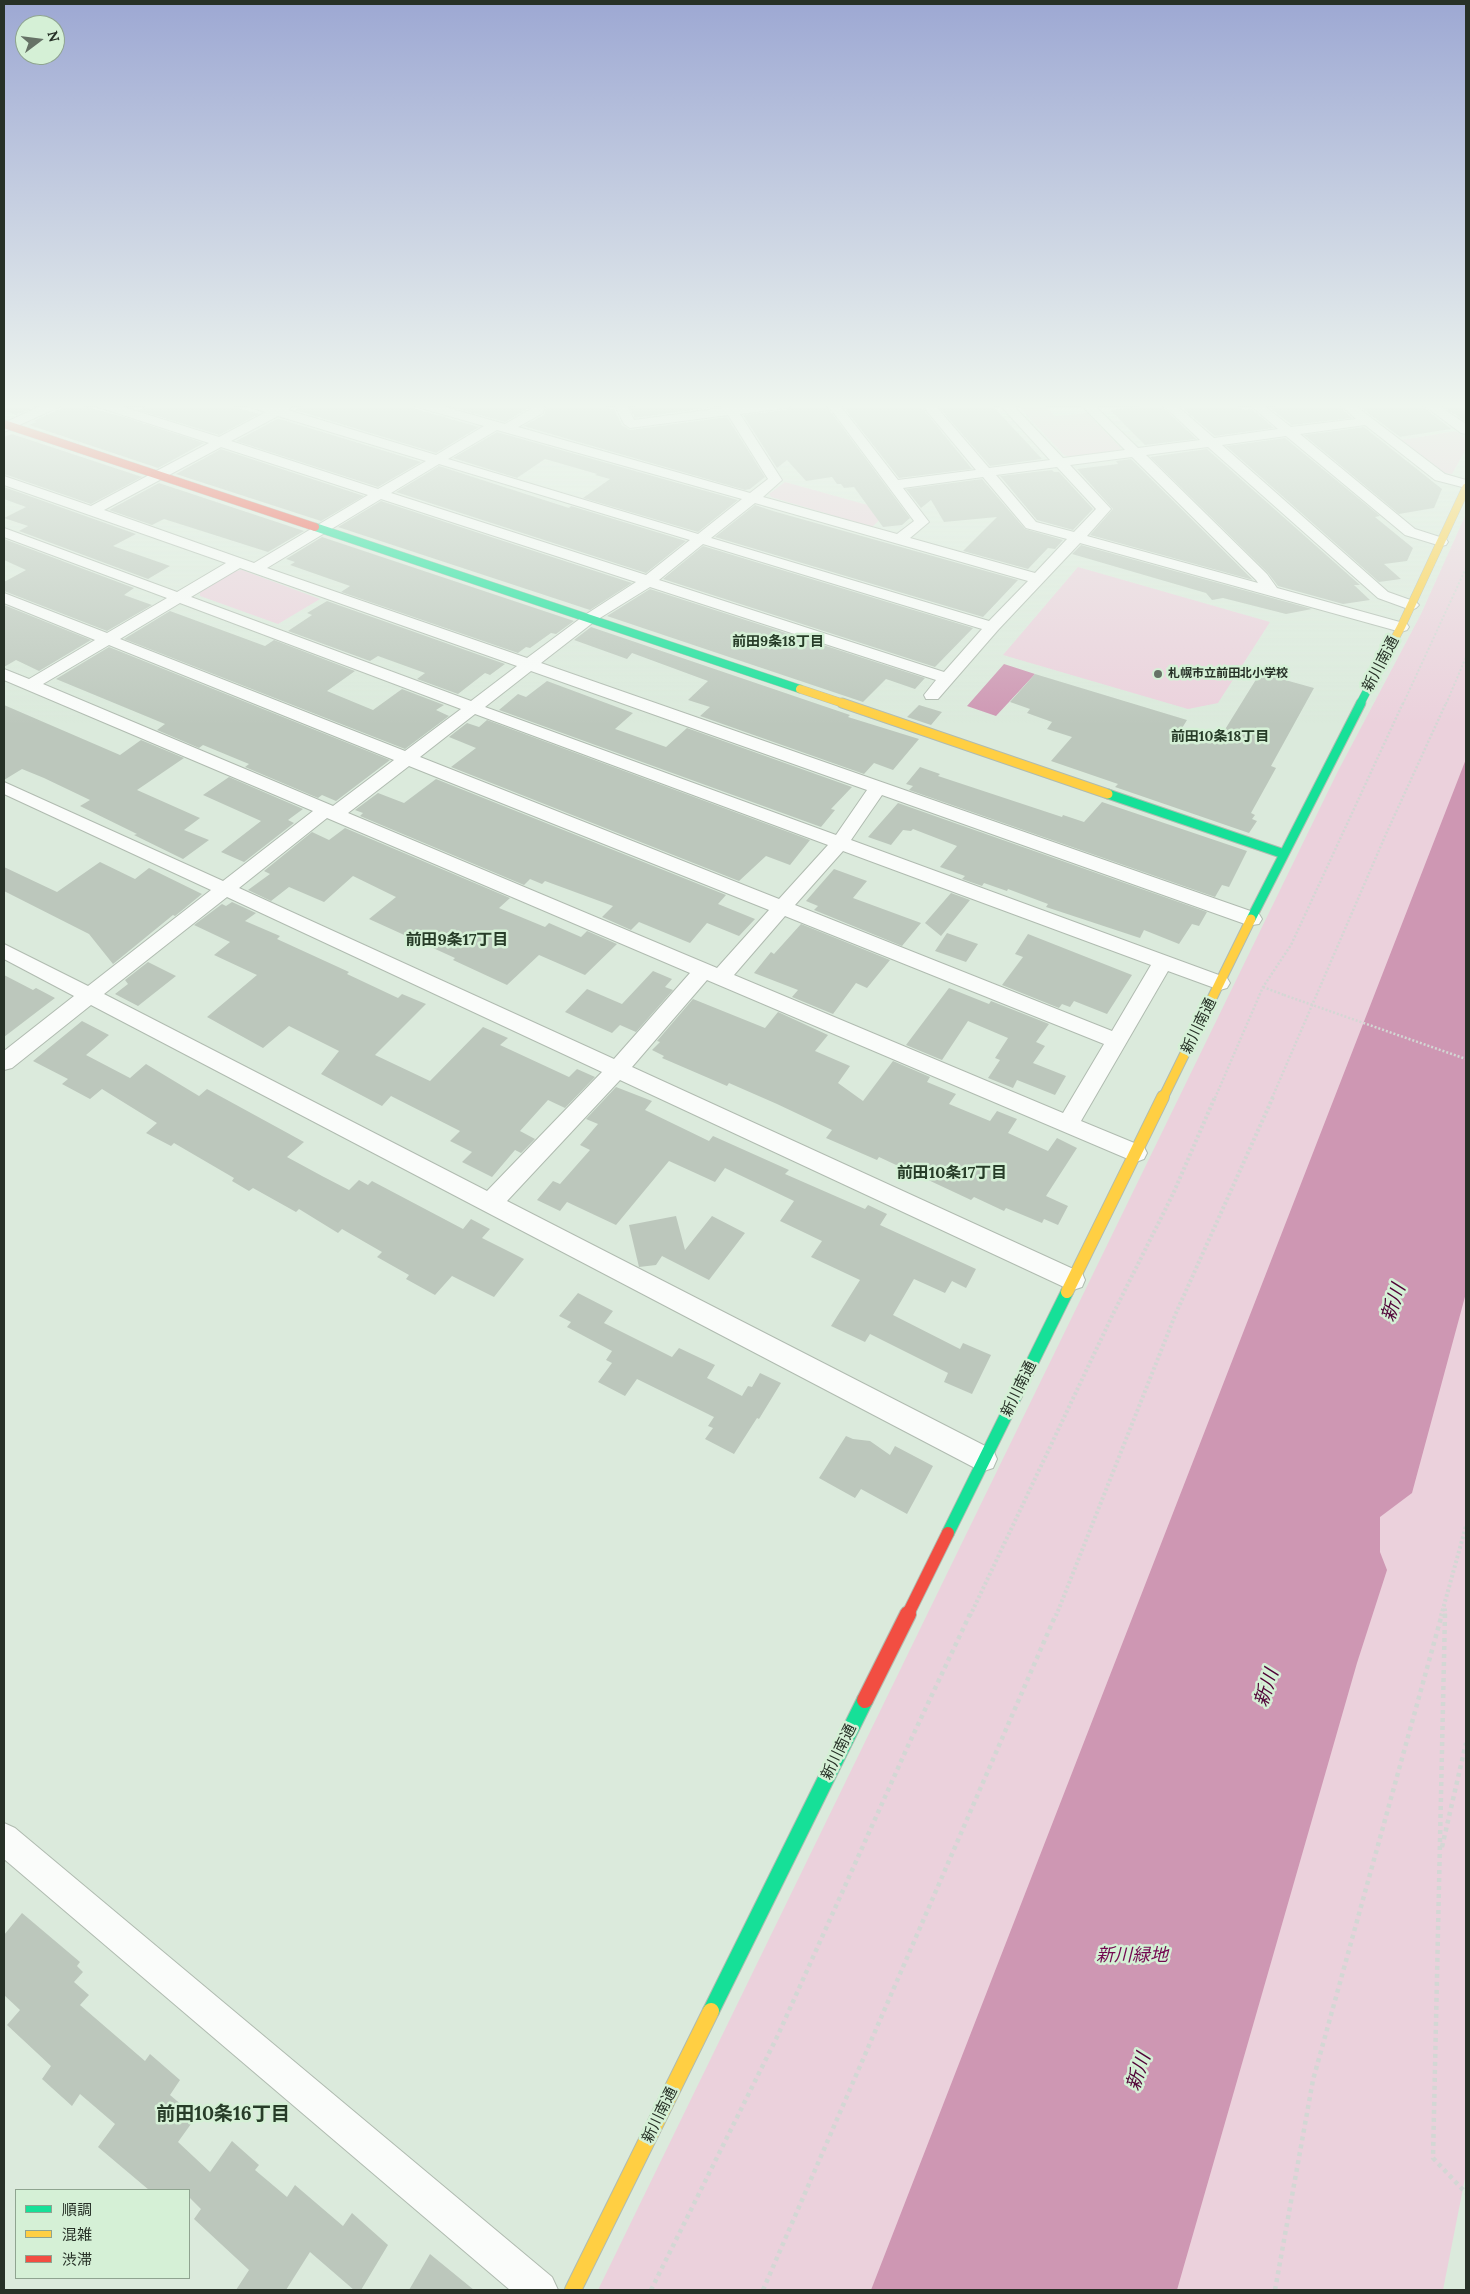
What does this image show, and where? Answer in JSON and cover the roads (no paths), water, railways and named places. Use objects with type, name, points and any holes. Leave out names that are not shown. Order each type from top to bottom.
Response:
[{"type":"street","points":[[92,511],[1252,919]]},
{"type":"street","points":[[265,511],[590,618],[1284,854]]},
{"type":"street","points":[[256,568],[353,511]]},
{"type":"street","points":[[433,511],[947,678]]},
{"type":"street","points":[[608,511],[992,627]]},
{"type":"street","points":[[4,1062],[224,888],[407,759],[590,618],[648,581],[736,511]]},
{"type":"street","points":[[800,511],[1038,579]]},
{"type":"street","points":[[900,539],[922,522],[914,511]]},
{"type":"street","points":[[1019,511],[1031,525],[1401,627]]},
{"type":"street","points":[[932,695],[992,627],[1102,511]]},
{"type":"street","points":[[1195,511],[1262,577],[1271,591]]},
{"type":"street","points":[[1289,511],[1383,595],[1411,604]]},
{"type":"street","points":[[1385,511],[1410,532],[1441,542]]},
{"type":"street","name":"新川南通","points":[[573,2290],[1284,854],[1401,627],[1455,511]]},
{"type":"street","points":[[4,532],[474,708],[1220,983]]},
{"type":"street","points":[[14,682],[106,639],[239,562]]},
{"type":"street","points":[[4,598],[1117,1041]]},
{"type":"street","points":[[14,682],[331,812],[1136,1153]]},
{"type":"street","points":[[4,787],[1073,1280]]},
{"type":"street","points":[[490,1203],[712,973],[781,908],[840,843],[878,787]]},
{"type":"street","points":[[4,951],[984,1459]]},
{"type":"street","points":[[1068,1124],[1163,962]]},
{"type":"street","points":[[4,1840],[539,2290]]},
{"type":"water","points":[[1004,664],[1035,674],[996,716],[967,706]]},
{"type":"water","name":"新川","points":[[1466,759],[1466,1293],[1412,1493],[1380,1517],[1380,1552],[1387,1570],[1357,1663],[1177,2290],[871,2290]]},
{"type":"place","name":"札幌市立前田北小学校","points":[[1158,674]]},
{"type":"district","name":"前田9条18丁目","points":[[778,642]]},
{"type":"district","name":"前田10条18丁目","points":[[1220,737]]},
{"type":"district","name":"前田9条17丁目","points":[[457,940]]},
{"type":"district","name":"前田10条17丁目","points":[[952,1173]]},
{"type":"district","name":"前田10条16丁目","points":[[223,2115]]},
{"type":"park label","name":"新川緑地","points":[[1132,1956]]}]
